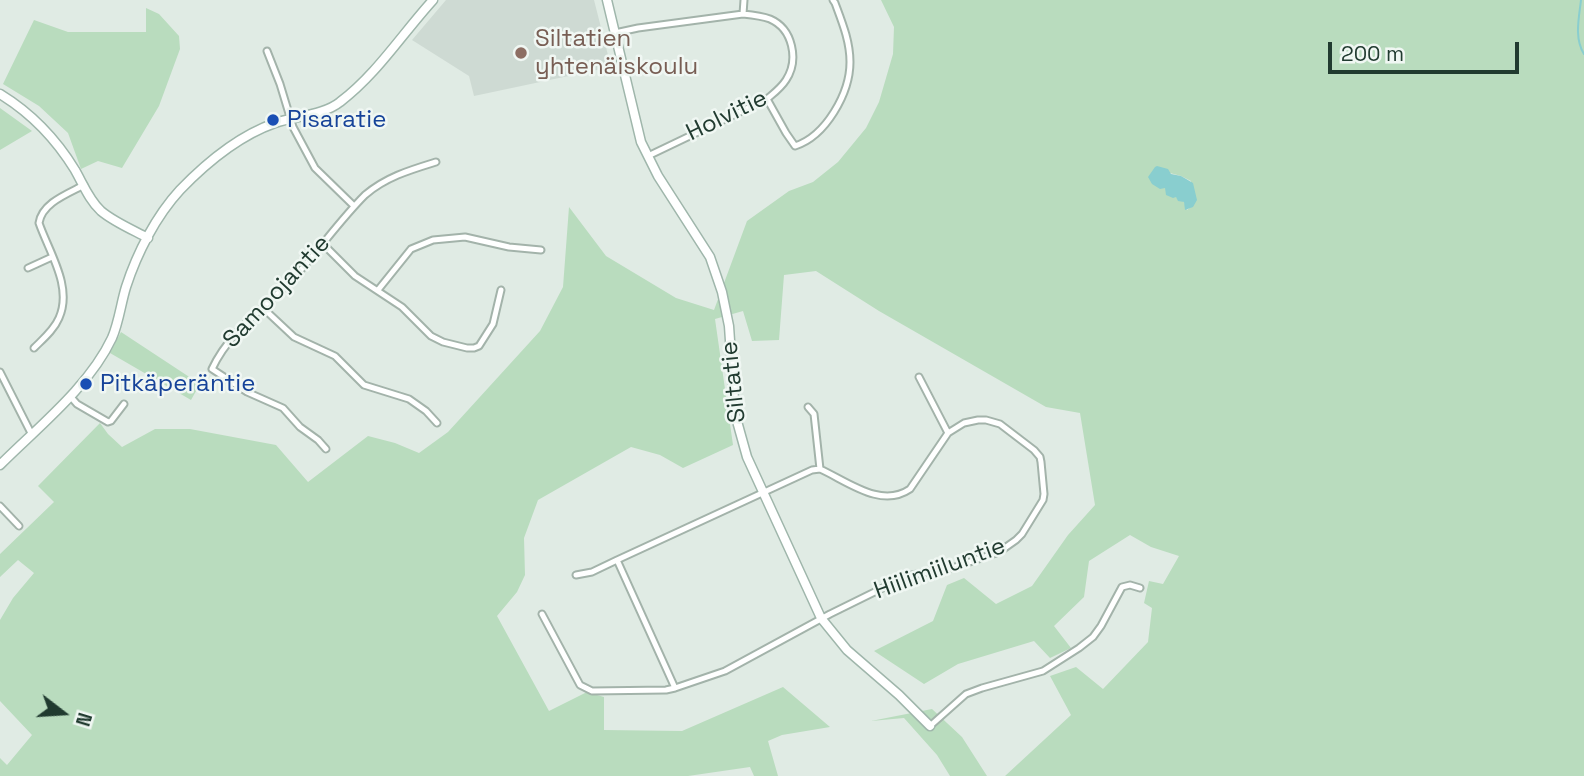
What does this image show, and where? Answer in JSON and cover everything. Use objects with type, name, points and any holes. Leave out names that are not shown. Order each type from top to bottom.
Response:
[{"type":"street","points":[[0,465],[69,397],[95,367],[112,337],[138,257],[172,200],[183,188],[224,150],[242,139],[265,127],[340,103],[377,68],[432,0]]},
{"type":"street","name":"Siltatie","points":[[607,0],[636,125],[648,156],[710,257],[722,292],[729,326],[737,424],[747,457],[821,618],[847,650],[900,695],[930,726]]},
{"type":"street","points":[[743,14],[744,0]]},
{"type":"street","points":[[766,99],[796,146],[825,124],[838,106],[850,62],[846,32],[833,0]]},
{"type":"street","name":"Holvitie","points":[[615,33],[743,14],[758,15],[773,20],[786,33],[792,47],[793,63],[788,78],[779,90],[766,99],[648,156]]},
{"type":"street","points":[[267,51],[293,127],[315,168],[354,206]]},
{"type":"street","points":[[0,94],[39,124],[60,148],[90,197],[103,212],[148,238]]},
{"type":"street","name":"Samoojantie","points":[[326,449],[283,408],[247,392],[212,369],[231,338],[292,279],[354,206],[377,184],[436,162]]},
{"type":"street","points":[[34,348],[60,317],[63,291],[61,279],[39,223],[40,215],[51,204],[83,185]]},
{"type":"street","points":[[378,290],[411,249],[433,240],[465,237],[509,247],[541,250]]},
{"type":"street","points":[[323,244],[355,276],[402,307],[435,340],[474,348],[482,342],[493,324],[501,290]]},
{"type":"street","points":[[28,268],[52,257]]},
{"type":"street","points":[[263,308],[294,337],[335,356],[364,385],[409,399],[437,423]]},
{"type":"street","points":[[0,372],[32,435]]},
{"type":"street","points":[[576,575],[592,572],[813,470],[820,469],[873,494],[902,494],[910,489],[948,433],[919,377]]},
{"type":"street","points":[[69,397],[108,422],[124,404]]},
{"type":"street","points":[[808,407],[814,414],[820,469]]},
{"type":"street","name":"Hiilimiiluntie","points":[[821,618],[906,576],[968,564],[999,552],[1022,534],[1043,500],[1040,457],[1000,424],[986,420],[964,423],[948,433]]},
{"type":"street","points":[[0,506],[19,526]]},
{"type":"street","points":[[617,560],[675,688]]},
{"type":"street","points":[[930,726],[966,694],[1033,675],[1055,664],[1093,637],[1122,587],[1130,585],[1140,588]]},
{"type":"street","points":[[542,614],[580,685],[592,691],[675,688],[725,671],[821,618]]},
{"type":"shaded area","name":"Siltatien yhtenäiskoulu","points":[[446,0],[594,0],[611,67],[474,96],[469,76],[412,40]]},
{"type":"green space","points":[[881,0],[1584,0],[1584,776],[1005,776],[1071,715],[1050,676],[1076,667],[1103,689],[1148,642],[1152,608],[1144,603],[1149,581],[1163,584],[1179,556],[1151,547],[1130,535],[1089,561],[1084,597],[1054,626],[1071,648],[1050,658],[1034,641],[958,664],[924,684],[874,651],[933,621],[947,585],[964,578],[996,604],[1032,586],[1068,535],[1095,505],[1080,413],[1046,407],[879,311],[816,271],[784,275],[779,340],[752,341],[743,311],[715,319],[733,445],[683,468],[660,455],[631,447],[538,500],[524,538],[525,575],[517,592],[497,616],[549,711],[587,692],[604,697],[604,730],[682,731],[783,687],[830,727],[782,735],[768,741],[778,776],[754,776],[750,767],[688,776],[0,776],[0,758],[7,765],[32,735],[0,701],[0,620],[13,598],[34,573],[18,560],[0,577],[0,554],[54,502],[38,486],[100,423],[122,447],[155,429],[190,429],[276,445],[308,482],[368,436],[419,453],[448,432],[540,331],[563,287],[569,207],[606,256],[676,298],[714,310],[747,221],[789,191],[813,182],[838,162],[866,128],[879,102],[893,54],[894,27]],"holes":[[[1170,173],[1191,181],[1191,207],[1187,210],[1184,202],[1165,187]]]},
{"type":"green space","points":[[146,8],[159,14],[179,36],[180,49],[159,106],[122,168],[98,161],[81,169],[68,133],[39,106],[3,84],[34,20],[68,32],[146,32]]},
{"type":"green space","points":[[0,108],[32,131],[0,150]]},
{"type":"green space","points":[[121,332],[200,384],[191,400],[110,353]]},
{"type":"green space","points":[[932,709],[962,737],[987,776],[950,776],[937,755],[904,718],[871,721]]},
{"type":"water","points":[[1157,166],[1193,183],[1197,200],[1193,207],[1185,210],[1184,202],[1166,195],[1165,188],[1160,189],[1152,184],[1148,177]]},
{"type":"waterway","points":[[1581,0],[1578,35],[1584,54]]},
{"type":"place","name":"Siltatien yhtenäiskoulu","points":[[521,53]]},
{"type":"place","name":"Pisaratie","points":[[273,120]]},
{"type":"place","name":"Pitkäperäntie","points":[[86,384]]}]
